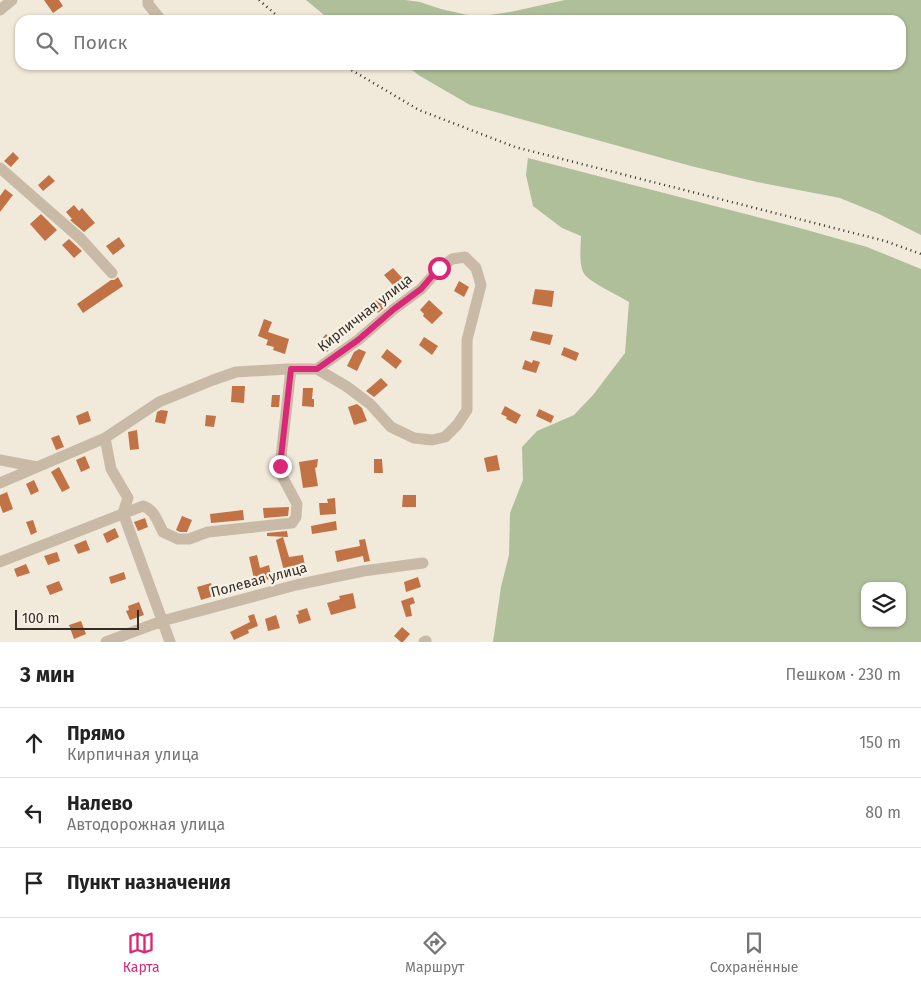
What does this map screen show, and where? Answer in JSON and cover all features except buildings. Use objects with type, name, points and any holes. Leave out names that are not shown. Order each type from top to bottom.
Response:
[{"type":"street","points":[[0,10],[12,0]]},
{"type":"street","points":[[148,0],[148,4],[157,15]]},
{"type":"street","points":[[0,168],[80,239],[112,273]]},
{"type":"street","name":"Кирпичная улица","points":[[0,483],[105,438],[159,402],[236,372],[317,369],[346,386],[370,404],[391,427],[414,438],[432,440],[445,437],[457,425],[467,410],[468,340],[481,285],[476,268],[465,257],[452,259],[439,268],[421,289],[358,340],[317,369]]},
{"type":"street","points":[[0,562],[143,506],[150,508],[163,532],[178,539],[189,539],[208,532],[292,523],[296,518],[297,504],[282,476],[280,466],[291,369]]},
{"type":"street","points":[[105,438],[111,470],[128,498],[123,513],[170,642]]},
{"type":"street","points":[[0,460],[37,467]]},
{"type":"street","name":"Полевая улица","points":[[106,642],[162,621],[296,585],[363,571],[423,563]]},
{"type":"green space","points":[[306,0],[405,0],[420,2],[467,15],[324,15]]},
{"type":"green space","points":[[565,0],[921,0],[921,235],[879,214],[840,198],[757,182],[691,166],[470,105],[412,70],[906,70],[906,15],[490,15]]},
{"type":"green space","points":[[528,158],[867,247],[921,269],[921,642],[493,642],[501,587],[509,555],[510,513],[523,480],[522,447],[537,431],[574,415],[593,395],[625,353],[629,302],[600,286],[585,275],[581,262],[581,236],[562,228],[533,206],[526,175]]},
{"type":"railway","points":[[259,0],[276,15]]},
{"type":"railway","points":[[351,70],[419,110],[515,147],[885,241],[921,254]]},
{"type":"route","points":[[280,466],[291,369],[317,369],[358,340],[421,289],[439,268]]}]
